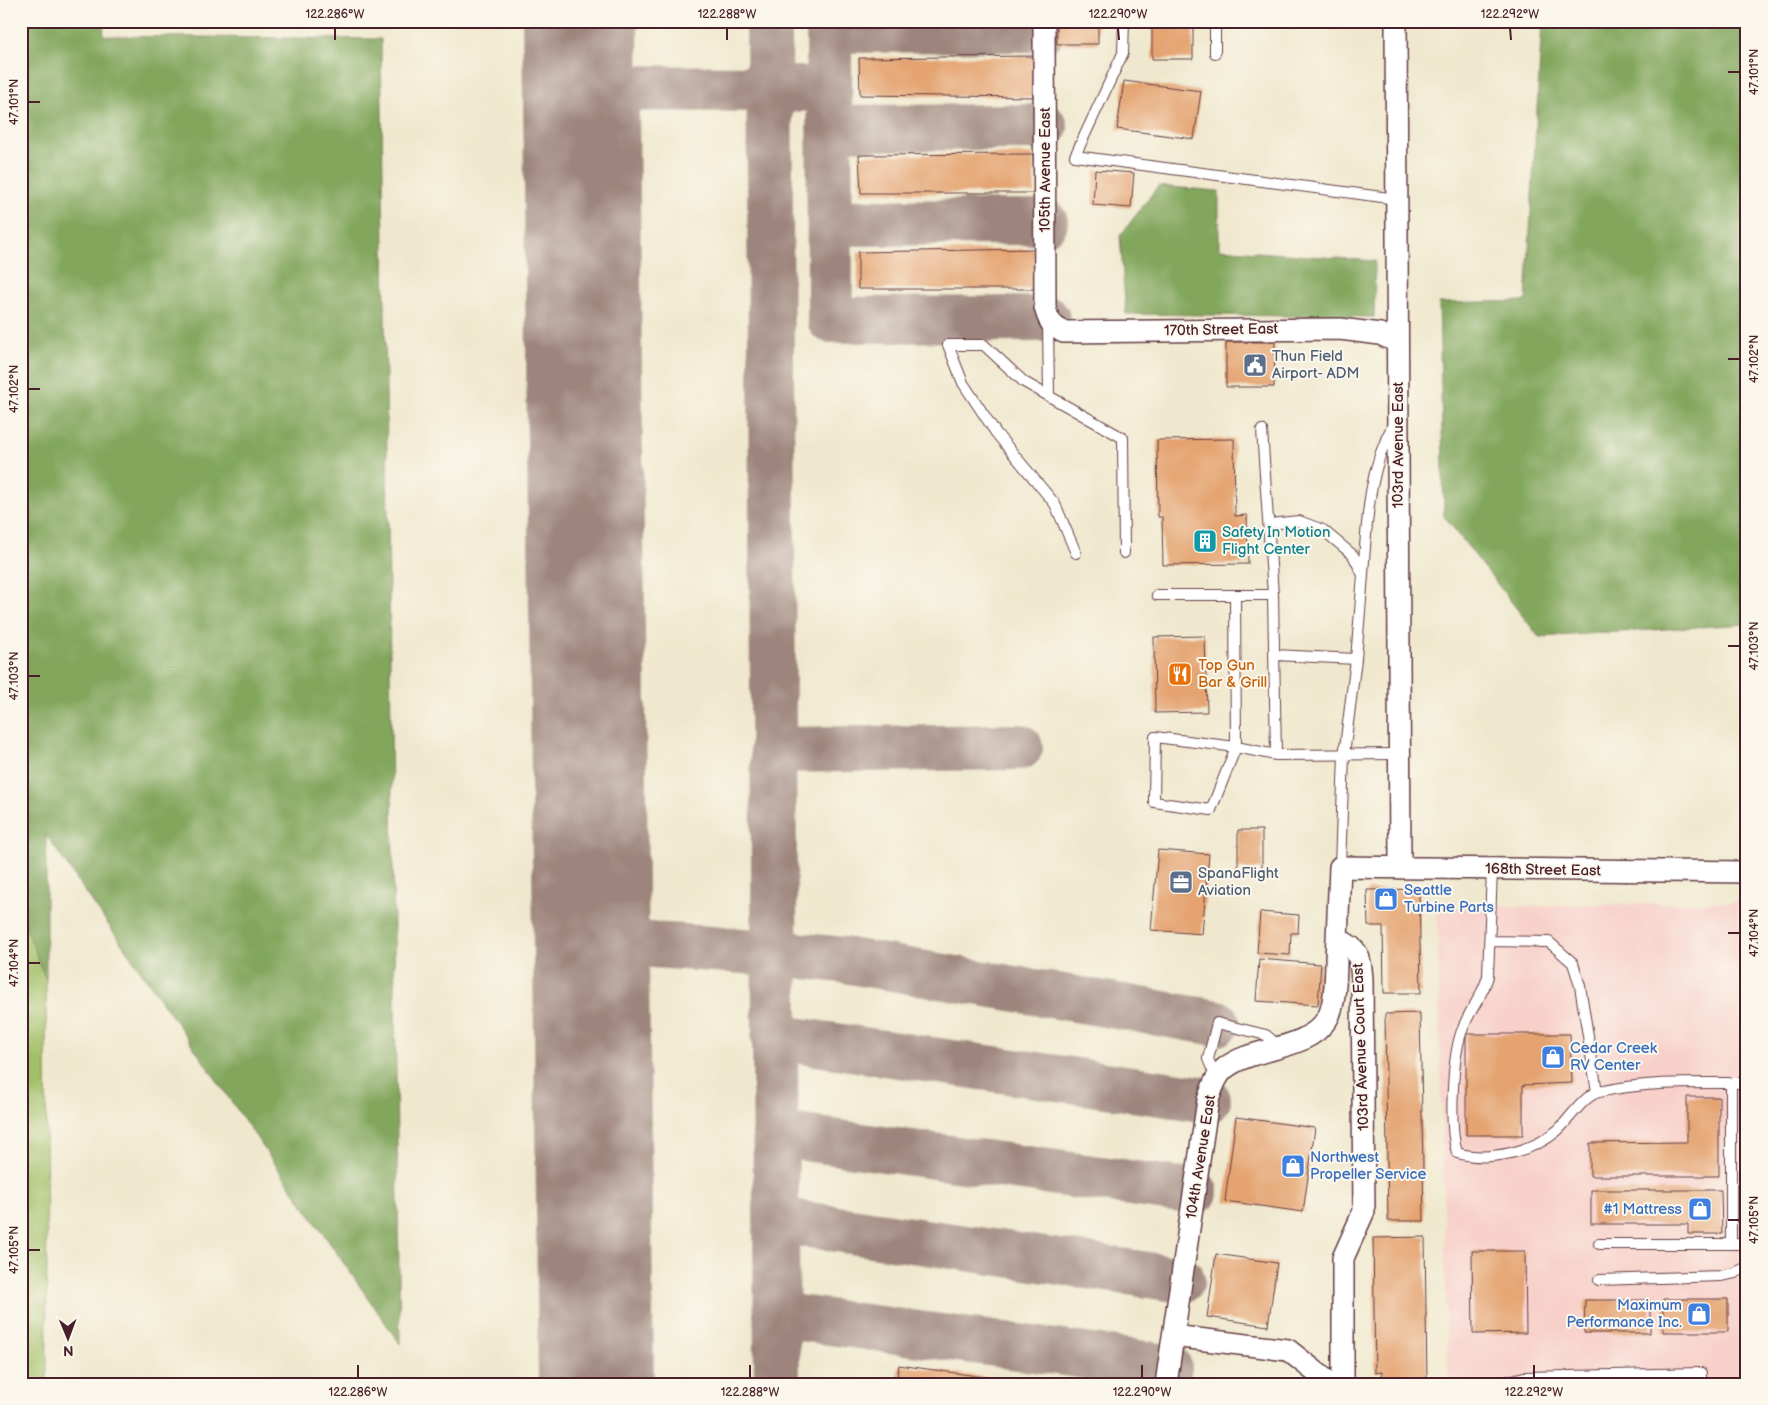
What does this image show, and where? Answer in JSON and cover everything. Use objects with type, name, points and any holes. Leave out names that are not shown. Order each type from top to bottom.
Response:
[{"type":"street","name":"105th Avenue East","points":[[1044,21],[1045,297],[1048,319]]},
{"type":"street","name":"103rd Avenue East","points":[[1396,21],[1400,868]]},
{"type":"street","name":"170th Street East","points":[[1048,319],[1053,326],[1063,332],[1340,329],[1380,334],[1398,342]]},
{"type":"street","name":"168th Street East","points":[[1340,867],[1747,872]]},
{"type":"street","points":[[1337,939],[1340,867]]},
{"type":"street","name":"104th Avenue East","points":[[1166,1384],[1208,1100],[1217,1078],[1224,1070],[1239,1060],[1300,1040],[1316,1030],[1327,1019],[1332,1006],[1337,939]]},
{"type":"street","name":"103rd Avenue Court East","points":[[1337,939],[1349,944],[1357,951],[1362,979],[1364,1211],[1343,1258],[1343,1384]]},
{"type":"street","points":[[1173,1336],[1288,1350],[1331,1384]]},
{"type":"lane","points":[[1124,21],[1123,53],[1075,156],[1397,199]]},
{"type":"lane","points":[[1215,21],[1215,53]]},
{"type":"lane","points":[[1048,319],[1049,396]]},
{"type":"lane","points":[[1076,552],[1055,504],[996,433],[963,383],[948,345],[984,345],[1024,382],[1123,438],[1124,553]]},
{"type":"lane","points":[[1340,867],[1344,754],[1356,659],[1371,487],[1384,441],[1398,416]]},
{"type":"lane","points":[[1262,430],[1270,524],[1275,655],[1276,755]]},
{"type":"lane","points":[[1270,524],[1299,521],[1323,530],[1353,555],[1363,575]]},
{"type":"lane","points":[[1235,594],[1236,747],[1211,810],[1154,802],[1155,738],[1236,747],[1276,755],[1399,754]]},
{"type":"lane","points":[[1157,595],[1273,595]]},
{"type":"lane","points":[[1275,655],[1356,659]]},
{"type":"lane","points":[[1492,869],[1488,976],[1484,991],[1463,1026],[1458,1043],[1454,1082],[1454,1131],[1458,1153],[1467,1155],[1499,1155],[1520,1151],[1557,1131],[1573,1112],[1597,1092],[1670,1082],[1747,1083]]},
{"type":"lane","points":[[1490,941],[1549,942],[1572,963],[1580,986],[1597,1092]]},
{"type":"lane","points":[[1217,1078],[1208,1058],[1217,1023],[1266,1035],[1280,1047]]},
{"type":"lane","points":[[1731,1083],[1731,1244]]},
{"type":"lane","points":[[1599,1244],[1747,1244]]},
{"type":"lane","points":[[1599,1280],[1720,1276],[1735,1273],[1747,1267]]},
{"type":"lane","points":[[1497,1384],[1524,1377],[1701,1373],[1701,1384]]},
{"type":"shaded area","points":[[1738,902],[1747,1384],[1448,1384],[1437,908]]},
{"type":"green space","points":[[21,21],[103,21],[104,36],[381,39],[400,1344],[46,835],[46,980],[21,914]]},
{"type":"green space","points":[[1542,21],[1747,21],[1747,624],[1539,637],[1444,516],[1439,303],[1526,301]]},
{"type":"green space","points":[[1158,186],[1219,191],[1219,249],[1375,261],[1374,317],[1126,314],[1120,236]]},
{"type":"green space","points":[[21,914],[46,980],[47,1384],[21,1384]]},
{"type":"building","points":[[1057,21],[1098,21],[1098,44],[1057,44]]},
{"type":"building","points":[[1152,21],[1193,21],[1193,59],[1152,59]]},
{"type":"building","points":[[1034,56],[1033,97],[860,95],[859,58]]},
{"type":"building","points":[[1124,81],[1201,91],[1194,139],[1117,129]]},
{"type":"building","points":[[1033,154],[1035,193],[861,193],[859,155]]},
{"type":"building","points":[[1095,170],[1134,173],[1131,208],[1093,205]]},
{"type":"building","points":[[1035,249],[1034,289],[858,289],[858,252]]},
{"type":"building","points":[[1226,342],[1275,342],[1274,387],[1226,387]]},
{"type":"building","points":[[1234,439],[1235,516],[1247,515],[1248,564],[1163,565],[1162,517],[1158,517],[1157,440]]},
{"type":"building","name":"Top Gun Bar & Grill","points":[[1205,636],[1207,712],[1155,713],[1154,637]]},
{"type":"building","points":[[1238,830],[1262,830],[1262,869],[1238,869]]},
{"type":"building","points":[[1158,850],[1209,854],[1202,934],[1151,930]]},
{"type":"building","points":[[1419,889],[1421,993],[1384,993],[1383,926],[1368,926],[1367,890]]},
{"type":"building","points":[[1260,912],[1299,915],[1298,933],[1291,933],[1290,955],[1257,953]]},
{"type":"building","points":[[1259,959],[1321,964],[1318,1005],[1256,1001]]},
{"type":"building","points":[[1420,1013],[1424,1221],[1388,1221],[1385,1014]]},
{"type":"building","points":[[1466,1034],[1570,1034],[1572,1083],[1523,1085],[1523,1135],[1466,1135]]},
{"type":"building","points":[[1687,1097],[1719,1097],[1719,1176],[1590,1176],[1590,1143],[1687,1142]]},
{"type":"building","points":[[1236,1117],[1315,1128],[1303,1212],[1225,1201]]},
{"type":"building","points":[[1591,1190],[1721,1190],[1722,1234],[1688,1234],[1688,1224],[1591,1224]]},
{"type":"building","points":[[1425,1237],[1427,1384],[1383,1384],[1382,1372],[1375,1373],[1373,1238]]},
{"type":"building","points":[[1472,1251],[1525,1251],[1526,1333],[1473,1334]]},
{"type":"building","points":[[1216,1254],[1277,1263],[1268,1326],[1207,1317]]},
{"type":"building","points":[[1663,1299],[1728,1299],[1728,1332],[1663,1332]]},
{"type":"building","points":[[1585,1300],[1650,1300],[1650,1333],[1584,1333]]},
{"type":"building","points":[[899,1365],[1026,1383],[1026,1384],[896,1384]]},
{"type":"taxiway","points":[[769,21],[777,1384]]},
{"type":"taxiway","points":[[829,21],[830,320],[1047,319]]},
{"type":"taxiway","points":[[829,30],[1044,29]]},
{"type":"taxiway","points":[[581,88],[801,89]]},
{"type":"taxiway","points":[[829,128],[1045,127]]},
{"type":"taxiway","points":[[830,223],[1045,222]]},
{"type":"taxiway","points":[[773,750],[1020,747]]},
{"type":"taxiway","points":[[591,941],[774,953],[844,960],[1217,1023]]},
{"type":"taxiway","points":[[774,1037],[1208,1100]]},
{"type":"taxiway","points":[[775,1134],[1195,1192]]},
{"type":"taxiway","points":[[776,1220],[1182,1280]]},
{"type":"taxiway","points":[[776,1315],[1169,1367]]},
{"type":"runway","points":[[580,21],[596,1384]]},
{"type":"place","name":"Thun Field Airport- ADM","points":[[1255,365]]},
{"type":"place","name":"Safety In Motion Flight Center","points":[[1205,541]]},
{"type":"place","name":"Top Gun Bar & Grill","points":[[1180,674]]},
{"type":"place","name":"SpanaFlight Aviation","points":[[1181,882]]},
{"type":"place","name":"Seattle Turbine Parts","points":[[1386,899]]},
{"type":"place","name":"Cedar Creek RV Center","points":[[1553,1057]]},
{"type":"place","name":"Northwest Propeller Service","points":[[1293,1166]]},
{"type":"place","name":"#1 Mattress","points":[[1700,1209]]},
{"type":"place","name":"Maximum Performance Inc.","points":[[1699,1314]]}]
